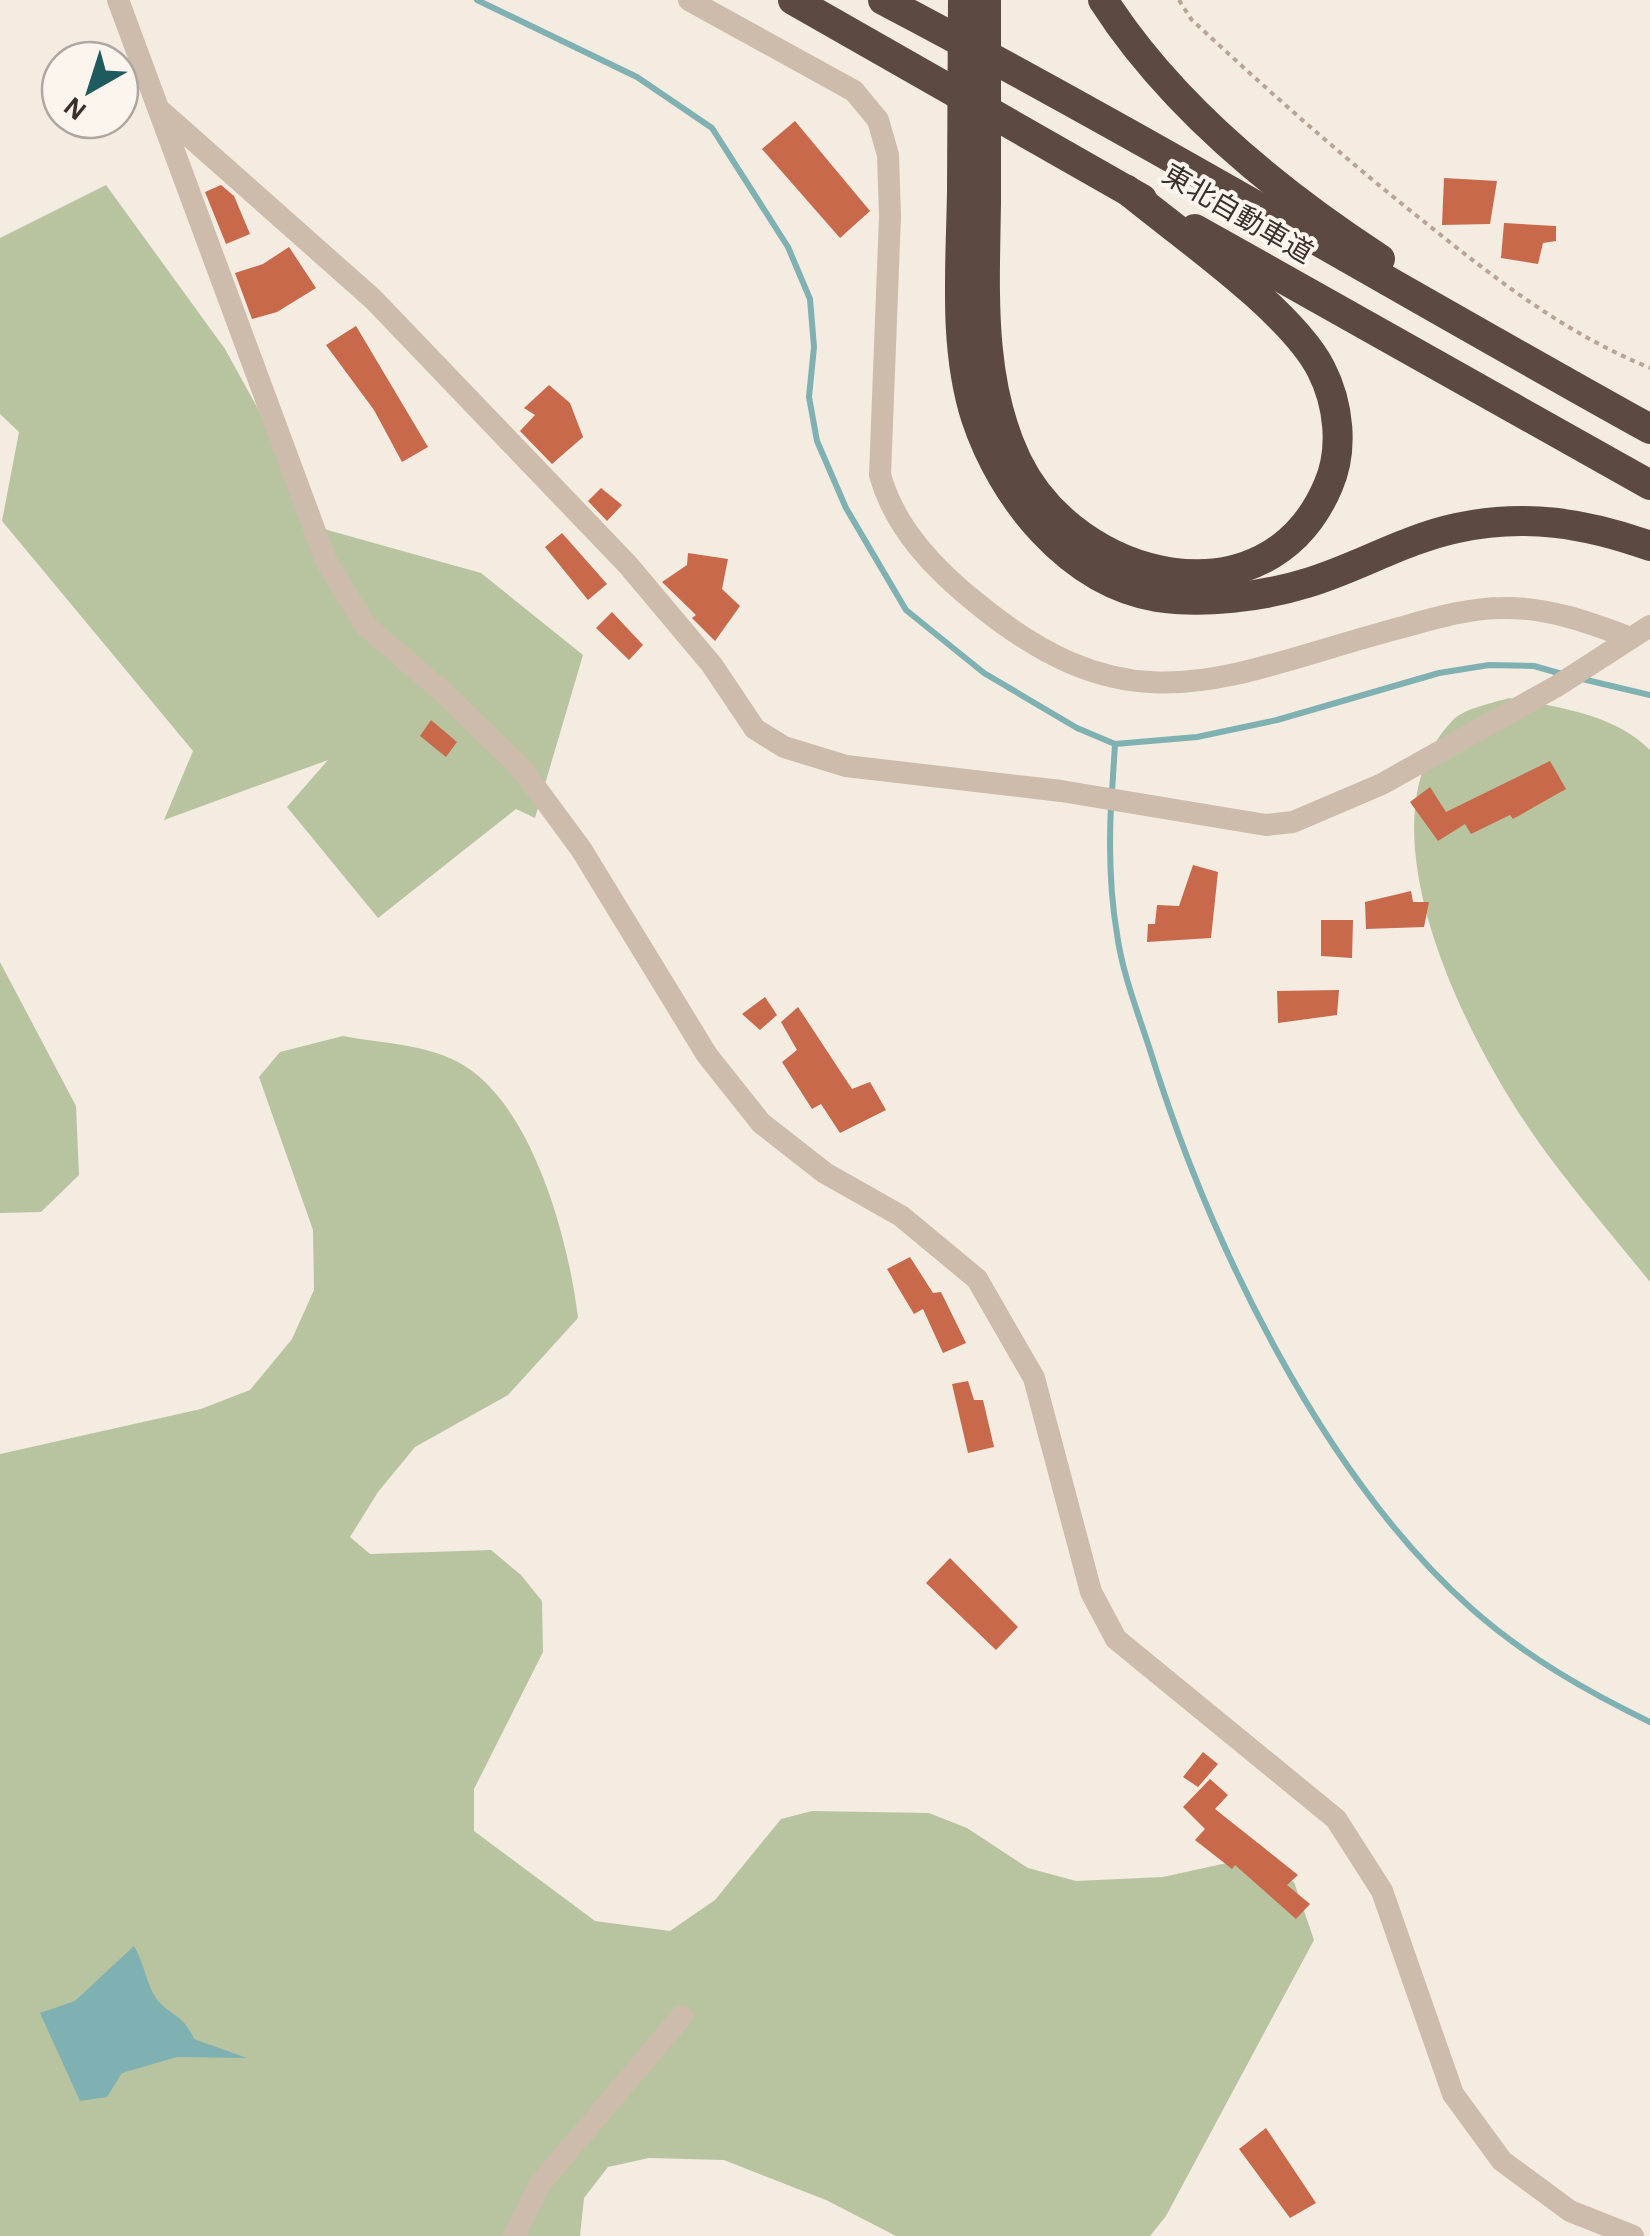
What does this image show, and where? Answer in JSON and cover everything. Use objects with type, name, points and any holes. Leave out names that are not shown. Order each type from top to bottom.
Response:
[{"type":"highway","name":"東北自動車道","points":[[792,0],[1650,485]]},
{"type":"highway","name":"東北自動車道","points":[[883,0],[1026,75],[1650,429]]},
{"type":"highway","points":[[963,0],[985,318],[993,387],[1004,429],[1033,487],[1077,533],[1127,562],[1182,574],[1245,567],[1272,556],[1298,535],[1320,504],[1334,473],[1338,440],[1333,402],[1320,366],[1282,321],[1128,190]]},
{"type":"highway","points":[[986,0],[974,196],[961,301],[965,359],[976,416],[1005,486],[1050,539],[1095,572],[1155,596],[1228,598],[1306,584],[1455,528],[1533,518],[1613,533],[1650,546]]},
{"type":"highway","points":[[1103,0],[1126,35],[1172,88],[1256,167],[1348,238],[1570,385]]},
{"type":"street","points":[[118,0],[326,561],[366,626],[444,692],[522,769],[581,850],[707,1055],[761,1124],[825,1173],[901,1216],[976,1279],[1034,1378],[1091,1592],[1116,1639],[1336,1819],[1382,1890],[1453,2094],[1502,2161],[1570,2211],[1633,2236]]},
{"type":"street","points":[[690,0],[854,91],[878,120],[888,155],[890,216],[880,475],[886,497],[927,558],[994,618],[1086,670],[1156,685],[1212,680],[1455,612],[1537,610],[1580,619],[1628,637]]},
{"type":"street","points":[[162,112],[218,157],[373,299],[628,565],[712,664],[756,729],[784,747],[846,766],[1140,802],[1266,825],[1293,822],[1382,784],[1558,686],[1650,626]]},
{"type":"street","points":[[514,2236],[540,2184],[682,2016]]},
{"type":"path","points":[[1179,0],[1191,20],[1320,140],[1532,308],[1609,351],[1650,368]]},
{"type":"green space","points":[[106,185],[225,349],[324,529],[481,573],[583,655],[535,818],[516,809],[378,918],[287,807],[328,760],[164,820],[193,751],[2,521],[19,432],[0,414],[0,238]]},
{"type":"green space","points":[[1509,698],[1602,720],[1650,750],[1650,1282],[1545,1151],[1486,1058],[1434,939],[1419,877],[1414,818],[1425,765],[1458,716]]},
{"type":"green space","points":[[0,962],[76,1106],[79,1175],[41,1212],[0,1213]]},
{"type":"green space","points":[[343,1036],[429,1051],[456,1061],[483,1080],[506,1106],[542,1175],[573,1286],[578,1318],[508,1395],[415,1447],[378,1492],[350,1537],[370,1554],[491,1550],[521,1575],[542,1601],[543,1652],[474,1789],[474,1831],[595,1921],[670,1931],[715,1900],[781,1819],[812,1811],[929,1813],[967,1828],[1028,1868],[1076,1881],[1163,1877],[1245,1859],[1294,1882],[1314,1940],[1166,2216],[1150,2236],[896,2236],[826,2200],[724,2160],[649,2158],[608,2167],[584,2198],[580,2236],[0,2236],[0,1454],[201,1409],[250,1390],[292,1339],[314,1290],[313,1230],[259,1077],[280,1052]]},
{"type":"water","points":[[134,1946],[156,1998],[185,2024],[194,2039],[247,2058],[177,2057],[122,2073],[107,2097],[80,2101],[40,2013],[75,2001]]},
{"type":"building","points":[[795,121],[870,211],[840,238],[762,149]]},
{"type":"building","points":[[1444,178],[1497,181],[1490,224],[1442,225]]},
{"type":"building","points":[[221,185],[234,196],[250,234],[226,244],[205,192]]},
{"type":"building","points":[[1504,223],[1556,226],[1556,241],[1543,243],[1538,264],[1501,258]]},
{"type":"building","points":[[289,247],[316,288],[277,312],[252,319],[235,273],[263,264]]},
{"type":"building","points":[[356,326],[428,447],[402,462],[374,410],[326,345]]},
{"type":"building","points":[[549,385],[570,403],[583,437],[552,464],[520,431],[535,415],[524,408]]},
{"type":"building","points":[[601,488],[622,505],[607,521],[588,501]]},
{"type":"building","points":[[562,533],[607,584],[588,600],[545,547]]},
{"type":"building","points":[[688,553],[728,559],[722,589],[740,606],[715,641],[692,618],[696,615],[662,582],[687,565]]},
{"type":"building","points":[[612,612],[643,645],[629,660],[596,628]]},
{"type":"building","points":[[431,720],[457,742],[446,757],[420,736]]},
{"type":"building","points":[[1550,761],[1566,789],[1513,819],[1510,815],[1471,834],[1465,824],[1438,841],[1410,802],[1430,787],[1446,812]]},
{"type":"building","points":[[1193,865],[1218,872],[1211,938],[1147,942],[1148,924],[1155,924],[1157,905],[1179,906]]},
{"type":"building","points":[[1411,891],[1413,902],[1429,902],[1424,927],[1366,929],[1365,902]]},
{"type":"building","points":[[1321,920],[1353,920],[1352,958],[1321,956]]},
{"type":"building","points":[[1339,990],[1337,1015],[1278,1023],[1277,991]]},
{"type":"building","points":[[765,997],[777,1015],[760,1030],[742,1014]]},
{"type":"building","points":[[798,1007],[852,1089],[870,1082],[886,1110],[840,1133],[821,1104],[812,1109],[782,1062],[797,1050],[781,1022]]},
{"type":"building","points":[[910,1257],[933,1293],[941,1292],[966,1343],[943,1353],[923,1309],[914,1314],[887,1269]]},
{"type":"building","points":[[968,1381],[974,1400],[983,1400],[994,1447],[968,1453],[952,1384]]},
{"type":"building","points":[[950,1558],[1018,1627],[996,1650],[926,1583]]},
{"type":"building","points":[[1203,1752],[1218,1764],[1198,1787],[1183,1777]]},
{"type":"building","points":[[1210,1779],[1228,1795],[1215,1809],[1298,1875],[1287,1885],[1310,1904],[1296,1919],[1235,1865],[1232,1869],[1195,1840],[1205,1829],[1183,1807]]},
{"type":"building","points":[[1266,2128],[1316,2203],[1290,2218],[1239,2149]]},
{"type":"waterway","points":[[477,0],[637,77],[712,128],[788,247],[810,299],[814,347],[809,397],[817,441],[846,508],[906,610],[984,673],[1077,728],[1115,744],[1197,737],[1277,720],[1439,673],[1489,665],[1534,666],[1562,674]]},
{"type":"waterway","points":[[1578,678],[1650,695]]},
{"type":"waterway","points":[[1112,792],[1115,744]]},
{"type":"waterway","points":[[1111,805],[1113,902],[1119,948],[1131,992],[1204,1199],[1276,1350],[1366,1492],[1417,1554],[1472,1609],[1557,1672],[1650,1722]]}]
